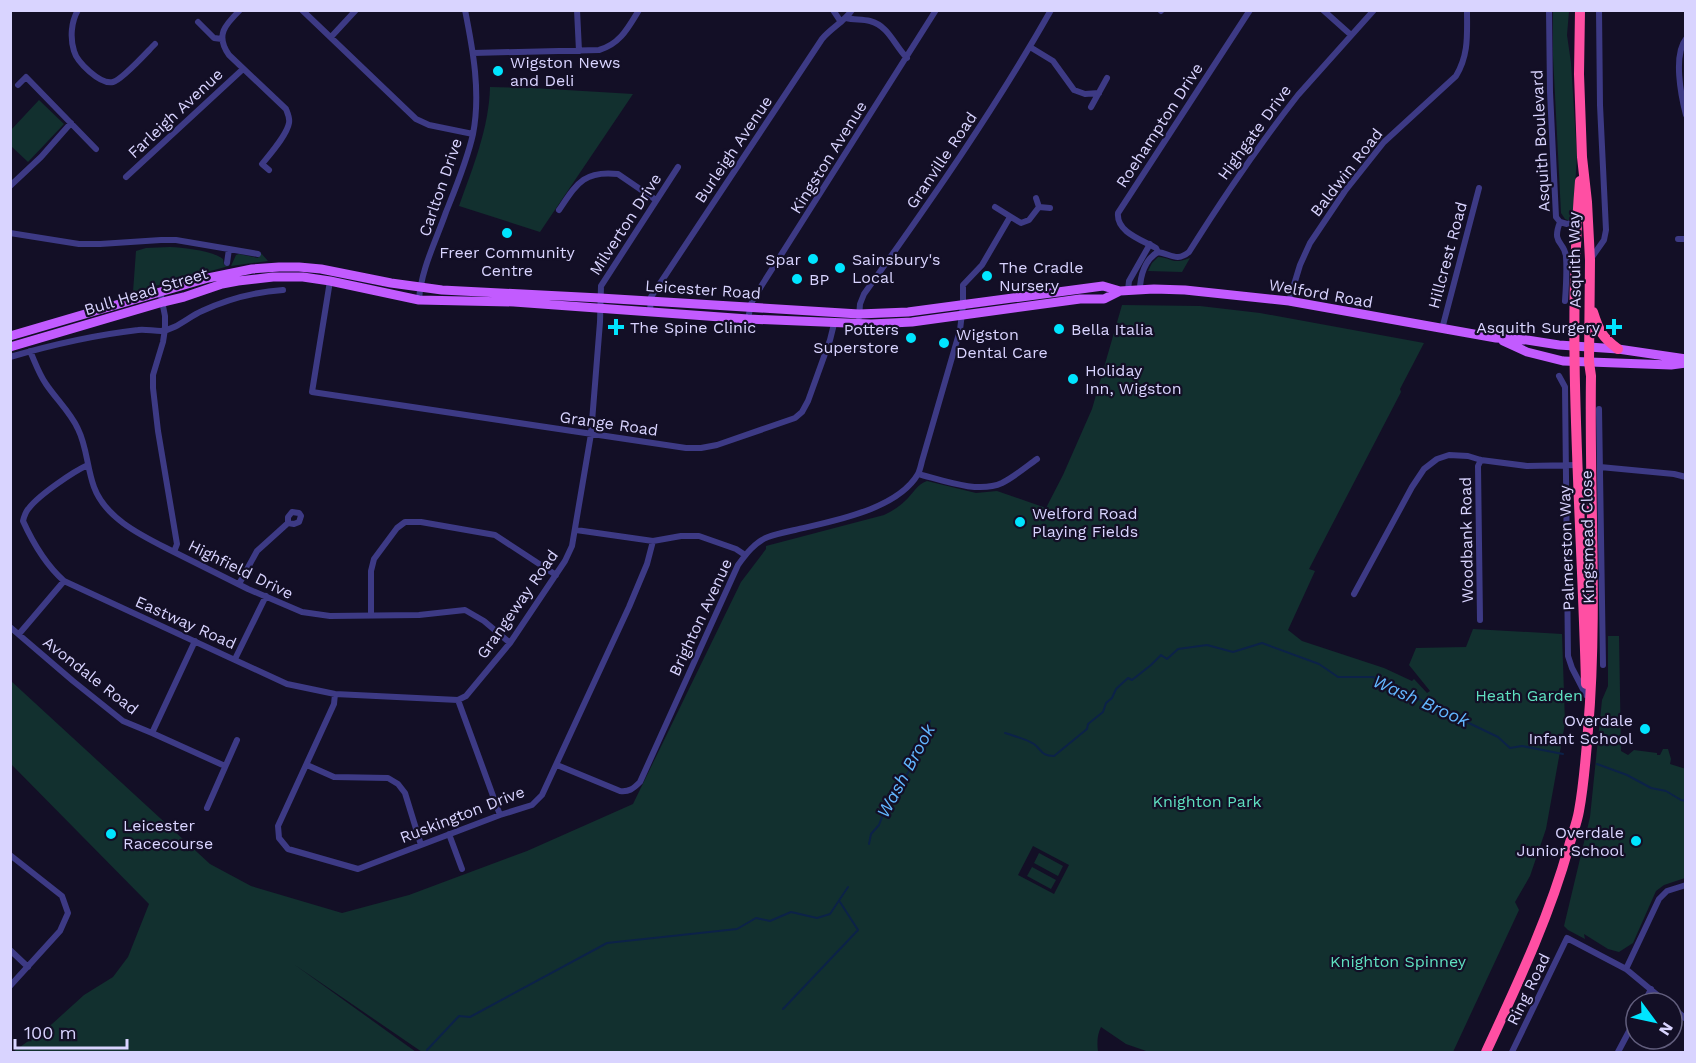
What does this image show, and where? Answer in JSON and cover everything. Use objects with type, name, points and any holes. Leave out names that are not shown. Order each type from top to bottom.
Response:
[{"type":"highway","name":"Asquith Way","points":[[1580,10],[1579,74],[1582,157],[1590,260],[1589,362]]},
{"type":"highway","name":"Asquith Way","points":[[1575,362],[1574,293],[1582,157]]},
{"type":"highway","points":[[1590,303],[1600,333],[1618,349]]},
{"type":"highway","name":"Palmerston Way","points":[[1575,362],[1572,466],[1588,732]]},
{"type":"highway","name":"Palmerston Way","points":[[1486,1053],[1524,969],[1561,875],[1579,813],[1586,760],[1594,651],[1589,362]]},
{"type":"highway","points":[[1572,466],[1584,461],[1590,429]]},
{"type":"main road","name":"Leicester Road","points":[[284,267],[321,269],[420,287],[464,291],[650,301],[912,322],[1080,299],[1104,298],[1124,290]]},
{"type":"main road","name":"Bull Head Street","points":[[10,336],[143,298],[160,291],[230,273],[284,267]]},
{"type":"main road","name":"Leicester Road","points":[[292,277],[330,281],[419,300],[514,302],[834,324],[1079,288],[1103,286],[1140,290]]},
{"type":"main road","name":"Bull Head Street","points":[[10,347],[222,284],[292,277]]},
{"type":"main road","name":"Welford Road","points":[[1140,290],[1210,292],[1289,301],[1496,338],[1618,349],[1686,358]]},
{"type":"main road","name":"Welford Road","points":[[1496,338],[1527,352],[1563,361],[1671,365],[1686,363]]},
{"type":"street","points":[[78,10],[72,20],[72,45],[75,55],[96,77],[103,81],[113,82],[121,77],[155,44]]},
{"type":"street","points":[[240,10],[224,29],[223,47],[286,109],[290,116],[285,133],[259,162],[269,170]]},
{"type":"street","points":[[302,10],[416,119],[429,125],[473,134]]},
{"type":"street","points":[[331,37],[356,10]]},
{"type":"street","name":"Carlton Drive","points":[[419,300],[421,279],[464,165],[473,134],[476,93],[473,53],[465,10]]},
{"type":"street","points":[[577,10],[579,51]]},
{"type":"street","points":[[473,53],[599,50],[612,45],[624,34],[639,10]]},
{"type":"street","points":[[833,10],[844,20],[869,20],[880,25],[889,33],[907,58]]},
{"type":"street","name":"Burleigh Avenue","points":[[650,312],[651,297],[657,287],[822,39],[852,10]]},
{"type":"street","name":"Kingston Avenue","points":[[748,319],[750,308],[762,286],[936,10]]},
{"type":"street","name":"Granville Road","points":[[859,319],[860,304],[864,294],[967,146],[1051,10]]},
{"type":"street","name":"Roehampton Drive","points":[[1154,248],[1120,226],[1118,213],[1250,10]]},
{"type":"street","points":[[1323,10],[1351,35]]},
{"type":"street","name":"Highgate Drive","points":[[1154,248],[1175,258],[1189,252],[1256,149],[1298,95],[1374,10]]},
{"type":"street","name":"Baldwin Road","points":[[1289,301],[1310,243],[1345,191],[1384,142],[1456,76],[1466,53],[1467,10]]},
{"type":"street","name":"Asquith Boulevard","points":[[1549,10],[1556,217],[1560,222],[1556,232],[1557,239],[1566,254],[1565,301]]},
{"type":"street","points":[[1590,260],[1604,240],[1606,230],[1600,105],[1599,10]]},
{"type":"street","points":[[198,22],[214,38],[222,39]]},
{"type":"street","points":[[1686,39],[1679,57],[1681,91],[1686,115]]},
{"type":"street","points":[[1030,47],[1049,58],[1074,90],[1085,94],[1099,93]]},
{"type":"street","name":"Farleigh Avenue","points":[[126,177],[243,69]]},
{"type":"street","points":[[18,85],[26,77],[96,148]]},
{"type":"street","points":[[1090,107],[1107,78]]},
{"type":"street","points":[[10,186],[41,157],[71,123]]},
{"type":"street","name":"Milverton Drive","points":[[600,298],[601,286],[678,167]]},
{"type":"street","points":[[559,210],[576,184],[586,177],[610,173],[618,174],[656,200]]},
{"type":"street","name":"Hillcrest Road","points":[[1442,329],[1479,188]]},
{"type":"street","points":[[995,207],[1017,222],[1025,222],[1033,217],[1039,207],[1036,198]]},
{"type":"street","points":[[1039,207],[1050,208]]},
{"type":"street","name":"Brighton Avenue","points":[[557,765],[620,791],[626,792],[633,789],[640,782],[738,565],[752,547],[768,537],[868,510],[891,500],[918,474],[960,330],[963,285],[982,265],[1010,217]]},
{"type":"street","points":[[1560,222],[1567,224],[1577,221]]},
{"type":"street","points":[[10,233],[79,244],[161,240],[190,242],[258,254]]},
{"type":"street","points":[[1678,239],[1686,239]]},
{"type":"street","points":[[1140,290],[1142,272],[1154,248]]},
{"type":"street","points":[[1124,290],[1154,248]]},
{"type":"street","points":[[227,263],[230,249]]},
{"type":"street","name":"Grange Road","points":[[330,281],[312,392],[686,448],[717,445],[795,418],[802,412],[808,401],[834,324]]},
{"type":"street","points":[[10,357],[78,340],[138,330],[160,331],[177,326],[201,311],[240,297],[283,290]]},
{"type":"street","name":"Highfield Drive","points":[[160,291],[165,329],[153,375],[153,388],[177,544],[174,552],[302,612],[330,616],[419,615],[465,610],[484,621],[510,643]]},
{"type":"street","name":"Grangeway Road","points":[[458,700],[466,696],[510,643],[569,554],[576,530],[591,434],[600,298]]},
{"type":"street","points":[[30,351],[44,382],[78,427],[84,441],[94,487],[101,501],[119,519],[174,552]]},
{"type":"street","points":[[1558,376],[1565,387],[1572,466],[1568,656],[1586,695]]},
{"type":"street","name":"Kingsmead Close","points":[[1599,409],[1603,665]]},
{"type":"street","points":[[1354,594],[1412,487],[1424,469],[1437,459],[1449,455],[1527,466],[1572,466]]},
{"type":"street","points":[[918,474],[984,488],[1003,482],[1037,459]]},
{"type":"street","name":"Woodbank Road","points":[[1480,620],[1478,466],[1481,460]]},
{"type":"street","name":"Eastway Road","points":[[88,465],[80,468],[39,498],[27,509],[23,521],[53,572],[64,581],[287,684],[335,694],[458,700]]},
{"type":"street","points":[[1600,467],[1686,477]]},
{"type":"street","points":[[371,615],[371,571],[374,559],[397,528],[405,522],[421,522],[495,535],[556,575]]},
{"type":"street","points":[[239,584],[257,551],[288,523]]},
{"type":"street","points":[[576,530],[653,541],[681,536],[699,536],[736,549],[745,555]]},
{"type":"street","name":"Ruskington Drive","points":[[335,694],[334,704],[278,826],[279,838],[288,849],[358,869],[532,805],[542,795],[557,765],[647,564],[653,541]]},
{"type":"street","points":[[18,634],[64,581]]},
{"type":"street","points":[[235,659],[266,596]]},
{"type":"street","name":"Avondale Road","points":[[10,627],[123,721],[225,766]]},
{"type":"street","points":[[152,733],[195,641]]},
{"type":"street","points":[[458,700],[500,815]]},
{"type":"street","points":[[207,808],[237,740]]},
{"type":"street","points":[[307,765],[334,777],[388,778],[398,784],[405,793],[421,845]]},
{"type":"street","points":[[448,834],[462,869]]},
{"type":"street","points":[[10,855],[62,896],[68,913],[60,931],[10,986]]},
{"type":"street","points":[[1653,991],[1626,969],[1659,899],[1667,891],[1686,885]]},
{"type":"street","name":"Ring Road","points":[[1512,1053],[1567,938],[1626,969]]},
{"type":"street","points":[[10,950],[28,967]]},
{"type":"green space","points":[[1553,11],[1569,11],[1567,35],[1577,156],[1573,217],[1570,221],[1565,219],[1561,213]]},
{"type":"green space","points":[[490,87],[633,94],[540,232],[459,206],[475,162],[487,117]]},
{"type":"green space","points":[[39,100],[64,124],[28,162],[11,146],[11,130]]},
{"type":"green space","points":[[170,247],[212,253],[223,259],[224,265],[229,266],[133,292],[136,251],[146,248]]},
{"type":"green space","points":[[260,252],[268,261],[231,266],[236,255],[258,258]]},
{"type":"green space","points":[[1158,257],[1175,261],[1190,258],[1182,272],[1148,271]]},
{"type":"green space","points":[[1122,305],[1200,306],[1260,313],[1424,343],[1309,569],[1315,571],[1288,630],[1302,641],[1384,668],[1412,681],[1414,679],[1427,693],[1430,691],[1409,665],[1416,648],[1466,647],[1473,629],[1562,634],[1565,723],[1546,829],[1530,876],[1515,902],[1519,910],[1453,1052],[1149,1052],[1126,1044],[1101,1027],[1098,1052],[422,1052],[295,965],[416,1052],[13,1052],[52,1024],[84,995],[113,977],[128,957],[149,904],[11,764],[11,681],[210,864],[251,886],[342,913],[409,895],[527,851],[633,804],[741,582],[766,546],[884,515],[900,505],[927,481],[976,493],[997,491],[1046,508],[1092,409]],"holes":[[[1033,846],[1069,865],[1054,894],[1018,875]]]},
{"type":"green space","name":"Overdale Junior School","points":[[1608,636],[1619,636],[1621,751],[1628,755],[1634,750],[1660,755],[1663,749],[1668,749],[1670,764],[1686,769],[1685,878],[1664,885],[1656,891],[1633,943],[1619,952],[1608,949],[1584,934],[1585,939],[1564,926],[1590,817],[1602,700],[1608,686]]},
{"type":"green space","points":[[1039,853],[1063,866],[1058,876],[1034,863]]},
{"type":"green space","points":[[1032,867],[1056,880],[1051,889],[1027,876]]},
{"type":"waterway","name":"Wash Brook","points":[[1005,733],[1031,742],[1044,754],[1054,756],[1087,729],[1088,724],[1103,712],[1106,703],[1112,698],[1116,689],[1128,678],[1132,680],[1161,655],[1167,659],[1178,649],[1207,645],[1233,652],[1262,643],[1319,664],[1338,677],[1373,677],[1498,737],[1510,748],[1522,746],[1563,754]]},
{"type":"waterway","name":"Wash Brook","points":[[869,844],[871,834],[879,825],[885,809],[909,771],[915,751],[930,721]]},
{"type":"waterway","name":"Wash Brook","points":[[1597,764],[1686,801]]},
{"type":"waterway","name":"Wash Brook","points":[[427,1050],[459,1016],[470,1017],[607,943],[737,929],[756,918],[770,921],[791,912],[817,918],[830,914],[848,887]]},
{"type":"waterway","points":[[783,1009],[858,930],[840,902]]},
{"type":"place","name":"Wigston News and Deli","points":[[498,71]]},
{"type":"place","name":"Freer Community Centre","points":[[507,233]]},
{"type":"place","name":"Spar","points":[[813,259]]},
{"type":"place","name":"Sainsbury's Local","points":[[840,268]]},
{"type":"place","name":"The Cradle Nursery","points":[[987,276]]},
{"type":"place","name":"BP","points":[[797,279]]},
{"type":"place","name":"The Spine Clinic","points":[[616,327]]},
{"type":"place","name":"Asquith Surgery","points":[[1614,327]]},
{"type":"place","name":"Bella Italia","points":[[1059,329]]},
{"type":"place","name":"Potters Superstore","points":[[911,338]]},
{"type":"place","name":"Wigston Dental Care","points":[[944,343]]},
{"type":"place","name":"Holiday Inn, Wigston","points":[[1073,379]]},
{"type":"place","name":"Welford Road Playing Fields","points":[[1020,522]]},
{"type":"place","name":"Overdale Infant School","points":[[1645,729]]},
{"type":"place","name":"Leicester Racecourse","points":[[111,834]]},
{"type":"place","name":"Overdale Junior School","points":[[1636,841]]},
{"type":"park label","name":"Heath Garden","points":[[1529,695]]},
{"type":"park label","name":"Knighton Park","points":[[1207,801]]},
{"type":"park label","name":"Knighton Spinney","points":[[1398,961]]}]
